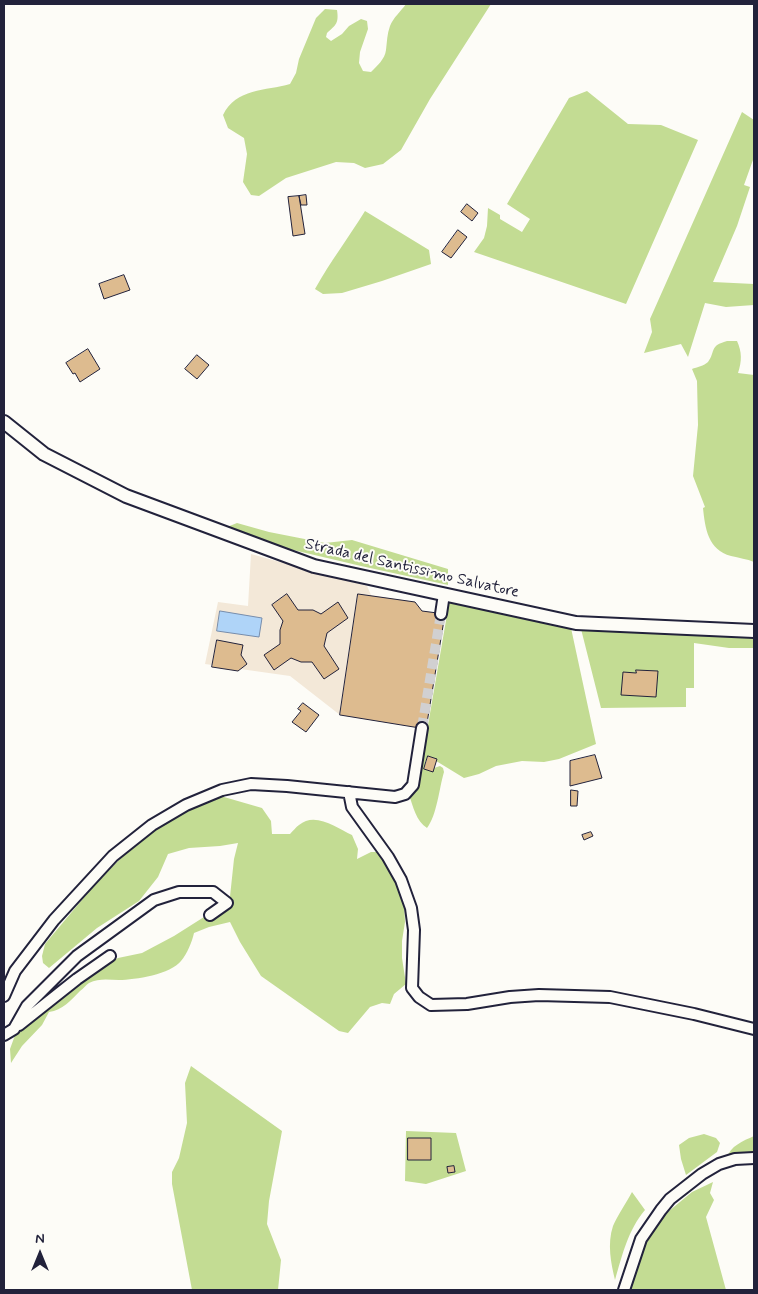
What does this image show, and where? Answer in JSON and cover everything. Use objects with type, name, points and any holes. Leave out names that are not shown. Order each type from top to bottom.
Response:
[{"type":"street","name":"Strada del Santissimo Salvatore","points":[[4,422],[44,454],[126,496],[314,566],[576,623],[754,631]]},
{"type":"street","points":[[441,614],[444,594]]},
{"type":"street","points":[[4,996],[16,971],[54,920],[113,856],[152,825],[186,805],[222,790],[251,784],[395,797],[405,794],[413,785],[422,728]]},
{"type":"street","points":[[349,792],[352,807],[388,857],[401,880],[411,908],[414,930],[412,988],[419,997],[431,1005],[467,1004],[510,997],[539,995],[610,997],[694,1014],[754,1029]]},
{"type":"street","points":[[14,1029],[27,1006],[77,956],[154,900],[179,892],[213,892],[227,903],[210,915]]},
{"type":"street","points":[[4,1035],[110,956]]},
{"type":"street","points":[[624,1290],[641,1239],[670,1199],[702,1174],[719,1164],[735,1159],[754,1158]]},
{"type":"shaded area","points":[[251,554],[367,586],[371,595],[415,602],[422,611],[340,715],[290,676],[205,664],[218,602],[248,606]]},
{"type":"green space","points":[[406,4],[491,4],[430,99],[401,150],[383,164],[365,168],[354,163],[336,162],[286,178],[259,196],[251,195],[243,182],[247,154],[244,138],[228,128],[223,115],[229,106],[244,95],[252,92],[290,84],[296,73],[299,59],[316,18],[325,9],[337,10],[338,18],[336,23],[327,33],[326,37],[331,41],[361,19],[367,21],[368,29],[360,52],[359,63],[363,71],[371,72],[384,56],[390,26]]},
{"type":"green space","points":[[587,91],[628,124],[661,125],[698,140],[626,304],[474,252],[484,238],[488,208],[500,215],[500,219],[522,232],[530,219],[507,204],[569,98]]},
{"type":"green space","points":[[742,112],[754,120],[754,157],[744,185],[750,187],[737,226],[713,282],[754,284],[754,305],[726,307],[705,303],[688,357],[681,344],[644,353],[652,332],[650,319]]},
{"type":"green space","points":[[365,211],[429,250],[431,264],[342,293],[323,294],[315,289]]},
{"type":"green space","points":[[727,341],[737,341],[739,345],[741,357],[738,373],[754,375],[754,562],[731,556],[717,549],[709,537],[703,508],[705,507],[693,476],[698,425],[697,381],[692,369],[708,362],[715,347]]},
{"type":"green space","points":[[237,523],[269,532],[325,543],[352,540],[448,569],[448,585],[289,549],[227,527]]},
{"type":"green space","points":[[449,603],[571,628],[596,744],[559,759],[544,762],[522,761],[496,766],[479,774],[464,778],[428,756],[425,763],[428,770],[440,766],[444,772],[435,809],[427,828],[418,817],[409,795],[415,785],[423,754]]},
{"type":"green space","points":[[581,629],[754,634],[754,648],[729,648],[694,643],[694,688],[686,688],[686,707],[601,708]]},
{"type":"green space","points":[[224,797],[262,808],[271,821],[272,834],[290,834],[305,821],[319,820],[352,835],[358,849],[357,859],[371,852],[380,852],[398,875],[404,904],[405,922],[402,958],[406,984],[394,994],[390,1004],[382,1003],[370,1007],[348,1033],[339,1031],[261,976],[230,922],[194,933],[189,948],[181,961],[176,966],[161,973],[126,980],[100,980],[89,983],[66,1004],[49,1012],[42,1025],[22,1046],[11,1063],[10,1049],[18,1027],[103,966],[118,958],[142,953],[204,917],[229,906],[234,859],[238,843],[189,848],[168,854],[158,877],[139,901],[97,928],[49,968],[43,963],[42,956],[45,944],[91,889],[145,833],[203,799]]},
{"type":"green space","points":[[191,1066],[282,1131],[269,1201],[267,1224],[281,1260],[278,1290],[192,1290],[172,1184],[172,1172],[179,1158],[187,1123],[185,1083]]},
{"type":"green space","points":[[406,1131],[456,1133],[466,1171],[426,1184],[405,1181]]},
{"type":"green space","points":[[704,1134],[716,1138],[720,1143],[717,1152],[686,1175],[679,1145],[689,1138]]},
{"type":"green space","points":[[754,1136],[754,1156],[727,1158],[734,1147]]},
{"type":"green space","points":[[713,1182],[710,1193],[714,1200],[706,1217],[726,1290],[628,1290],[644,1247],[663,1216],[692,1192]]},
{"type":"green space","points":[[632,1192],[645,1210],[630,1235],[615,1280],[610,1253],[611,1233]]},
{"type":"water","points":[[220,611],[262,618],[259,637],[217,631]]},
{"type":"building","points":[[306,195],[307,205],[301,205],[299,196]]},
{"type":"building","points":[[299,196],[305,234],[293,236],[288,197]]},
{"type":"building","points":[[467,204],[478,213],[472,221],[461,212]]},
{"type":"building","points":[[458,230],[467,237],[451,258],[442,252]]},
{"type":"building","points":[[124,275],[130,290],[104,299],[99,284]]},
{"type":"building","points":[[88,349],[100,369],[80,382],[66,363]]},
{"type":"building","points":[[197,355],[209,365],[197,379],[185,369]]},
{"type":"building","points":[[287,594],[298,610],[313,610],[321,614],[338,602],[348,618],[327,633],[324,646],[339,669],[324,679],[312,662],[301,662],[291,658],[274,670],[264,655],[280,644],[280,630],[283,621],[272,605]]},
{"type":"building","points":[[358,594],[415,602],[422,611],[445,614],[426,729],[340,715]]},
{"type":"building","points":[[217,640],[243,645],[241,655],[247,664],[238,671],[212,667]]},
{"type":"building","points":[[636,670],[658,671],[656,697],[621,695],[623,672],[636,673]]},
{"type":"building","points":[[303,703],[319,715],[306,732],[292,722],[301,711],[298,709]]},
{"type":"building","points":[[595,755],[602,778],[570,786],[570,761]]},
{"type":"building","points":[[428,756],[437,759],[433,772],[424,769]]},
{"type":"building","points":[[571,790],[578,791],[577,806],[571,806]]},
{"type":"building","points":[[591,832],[593,836],[584,840],[582,835]]},
{"type":"building","points":[[408,1138],[431,1138],[431,1160],[408,1160]]},
{"type":"building","points":[[454,1166],[455,1172],[448,1173],[447,1167]]},
{"type":"tunnel","points":[[422,728],[441,614]]}]
